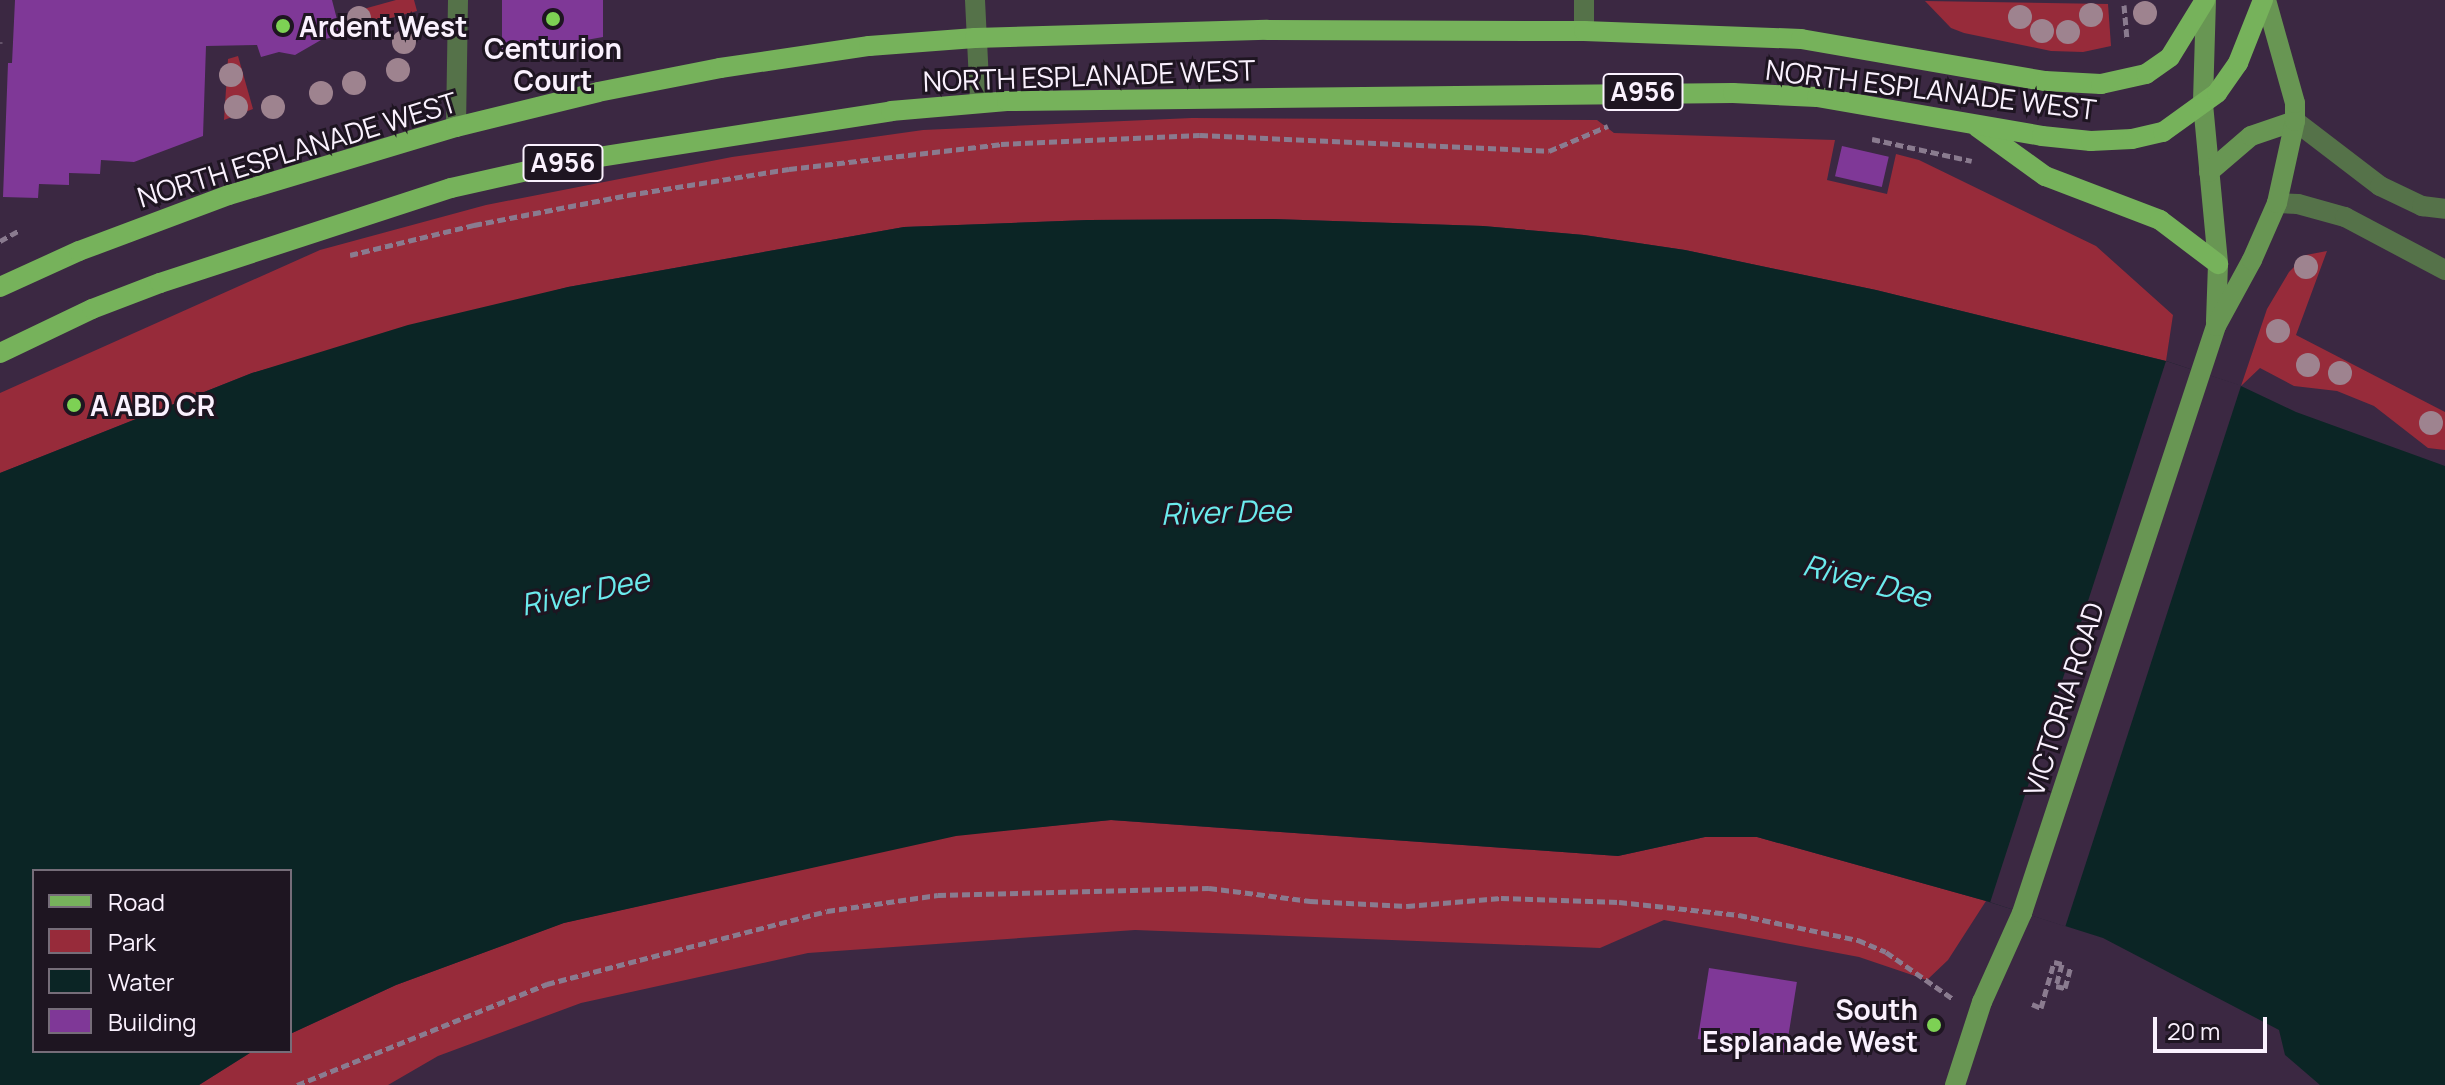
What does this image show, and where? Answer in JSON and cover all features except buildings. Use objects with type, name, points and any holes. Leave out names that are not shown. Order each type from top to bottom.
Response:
[{"type":"main road","name":"NORTH ESPLANADE WEST","points":[[0,287],[79,251],[229,195],[456,127],[598,92],[720,68],[869,46],[975,38],[1267,30],[1584,31],[1801,39],[2045,81],[2101,84],[2146,74],[2170,57],[2205,0]]},
{"type":"main road","name":"NORTH ESPLANADE WEST","points":[[0,353],[92,309],[160,283],[451,188],[567,162],[783,126],[980,103],[1414,94],[1733,93],[1817,97],[2042,136],[2091,141],[2132,139],[2163,132],[2203,104],[2230,78],[2264,0]]},
{"type":"main road","points":[[1971,123],[2045,176],[2160,220],[2218,264]]},
{"type":"street","points":[[456,127],[458,0]]},
{"type":"street","points":[[975,0],[980,103]]},
{"type":"street","points":[[1584,0],[1584,31]]},
{"type":"street","name":"NORTH ESPLANADE WEST","points":[[2203,104],[2205,0]]},
{"type":"street","name":"VICTORIA ROAD","points":[[1955,1085],[1977,1015],[2022,913],[2216,326],[2247,271],[2277,203],[2295,121],[2292,85],[2264,0]]},
{"type":"street","name":"VICTORIA ROAD","points":[[2203,104],[2218,264],[2216,326]]},
{"type":"street","points":[[2209,172],[2251,136],[2295,121],[2380,186],[2422,206],[2445,209]]},
{"type":"street","points":[[2277,203],[2298,204],[2345,217],[2445,270]]},
{"type":"path","points":[[2124,5],[2127,40]]},
{"type":"path","points":[[339,258],[474,225],[628,195],[789,169],[1001,144],[1200,135],[1549,151],[1618,122]]},
{"type":"path","points":[[1859,136],[1983,163]]},
{"type":"path","points":[[0,241],[20,230]]},
{"type":"path","points":[[297,1085],[547,984],[827,911],[938,895],[1209,888],[1310,901],[1407,906],[1516,899],[1619,902],[1739,915],[1858,940],[1886,952],[1977,1015]]},
{"type":"path","points":[[2032,1004],[2041,1008],[2054,962],[2062,964],[2056,986],[2065,988],[2071,966]]},
{"type":"green space","points":[[396,0],[414,0],[417,11],[353,28],[349,13]]},
{"type":"green space","points":[[1925,1],[2108,4],[2111,46],[2083,52],[2051,51],[1964,33],[1951,28]]},
{"type":"green space","points":[[238,56],[253,109],[224,120],[228,59]]},
{"type":"green space","points":[[1192,118],[1597,120],[1614,133],[1835,140],[1827,180],[1887,194],[1896,154],[1919,160],[2096,246],[2173,315],[2166,361],[1876,290],[1685,250],[1584,235],[1483,226],[1273,219],[1088,220],[904,227],[568,287],[252,373],[0,473],[0,393],[320,250],[486,205],[732,157],[923,130]]},
{"type":"green space","points":[[2327,251],[2296,335],[2445,412],[2445,450],[2428,448],[2374,406],[2337,391],[2294,386],[2260,368],[2241,386],[2267,309],[2289,272],[2306,255]]},
{"type":"green space","points":[[1111,820],[1618,856],[1705,837],[1757,837],[1986,901],[1948,960],[1927,980],[1859,957],[1664,920],[1600,948],[1135,930],[808,953],[581,1003],[438,1056],[388,1085],[199,1085],[250,1053],[292,1053],[292,1033],[396,985],[563,923],[956,835]]},
{"type":"water","name":"River Dee","points":[[1273,219],[1483,226],[1584,235],[1685,250],[1876,290],[2166,361],[2241,386],[2296,412],[2445,466],[2445,1085],[2320,1085],[2285,1055],[2279,1030],[2103,938],[1986,901],[1757,837],[1705,837],[1618,856],[1111,820],[956,836],[564,923],[396,985],[292,1033],[292,869],[32,869],[32,1053],[250,1053],[199,1085],[0,1085],[0,473],[252,373],[408,325],[568,287],[904,227],[1088,220]]},
{"type":"pier","points":[[2166,361],[2241,385],[2065,927],[1990,902]]},
{"type":"place","name":"Centurion Court","points":[[553,19]]},
{"type":"place","name":"Ardent West","points":[[283,26]]},
{"type":"place","name":"A ABD CR","points":[[74,405]]},
{"type":"place","name":"South Esplanade West","points":[[1934,1025]]}]
